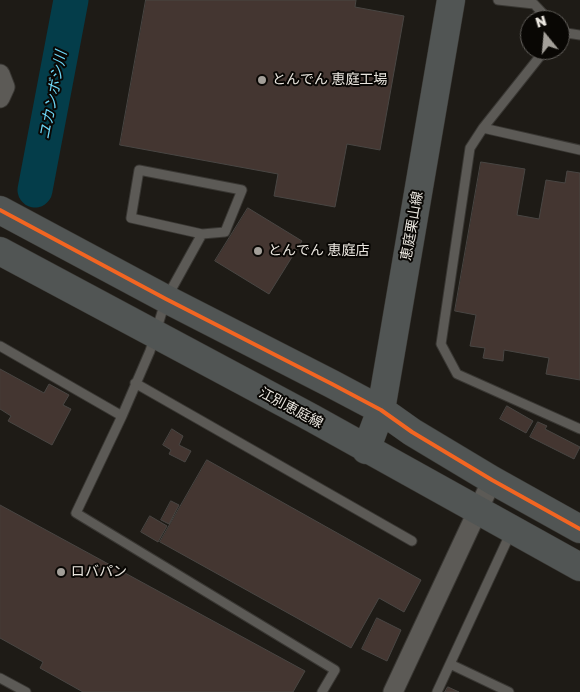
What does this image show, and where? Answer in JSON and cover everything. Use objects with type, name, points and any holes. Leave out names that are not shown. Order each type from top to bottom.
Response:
[{"type":"main road","name":"恵庭栗山線","points":[[366,450],[381,410],[450,0]]},
{"type":"main road","points":[[0,210],[166,300],[324,379],[381,410],[412,432],[492,480],[580,529]]},
{"type":"main road","name":"江別恵庭線","points":[[0,251],[312,418],[366,450],[580,567]]},
{"type":"street","points":[[0,74],[6,87],[0,98]]},
{"type":"street","points":[[393,692],[492,480]]},
{"type":"lane","points":[[498,0],[534,4],[540,10]]},
{"type":"lane","points":[[537,60],[483,128],[470,148],[441,344],[457,374],[580,429]]},
{"type":"lane","points":[[483,128],[580,150]]},
{"type":"lane","points":[[139,170],[242,190],[225,232],[202,234],[131,218],[139,170]]},
{"type":"lane","points":[[202,234],[166,300],[150,351],[76,514],[334,670],[322,692]]},
{"type":"lane","points":[[0,346],[122,416]]},
{"type":"lane","points":[[135,383],[412,541]]},
{"type":"lane","points":[[437,692],[512,529]]},
{"type":"lane","points":[[450,664],[509,692]]},
{"type":"lane","points":[[0,678],[26,692]]},
{"type":"building","name":"とんでん 恵庭工場","points":[[146,0],[356,0],[355,7],[404,16],[380,150],[347,144],[335,207],[274,196],[278,174],[120,145]]},
{"type":"building","points":[[481,162],[525,169],[517,215],[539,219],[546,180],[565,183],[567,171],[580,173],[580,380],[546,374],[549,358],[504,350],[503,361],[483,358],[485,348],[470,346],[476,315],[455,311]]},
{"type":"building","name":"とんでん 恵庭店","points":[[248,208],[302,241],[269,294],[215,261]]},
{"type":"building","points":[[0,369],[44,393],[49,384],[69,395],[63,405],[71,409],[52,445],[8,421],[11,416],[0,409]]},
{"type":"building","points":[[507,406],[533,421],[526,433],[500,419]]},
{"type":"building","points":[[538,422],[547,426],[545,429],[580,447],[574,459],[530,437]]},
{"type":"building","points":[[172,429],[183,436],[179,445],[191,451],[185,462],[169,454],[171,450],[163,445]]},
{"type":"building","points":[[207,460],[421,580],[404,612],[379,598],[351,648],[160,542]]},
{"type":"building","points":[[171,501],[179,505],[169,524],[161,520]]},
{"type":"building","name":"ロバパン","points":[[0,505],[305,671],[293,692],[83,692],[40,668],[43,662],[0,638]]},
{"type":"building","points":[[150,516],[167,526],[158,542],[141,532]]},
{"type":"building","points":[[377,618],[401,630],[387,661],[362,649]]},
{"type":"building","points":[[448,687],[459,692],[445,692]]},
{"type":"waterway","name":"ユカンボシ川","points":[[35,190],[71,0]]},
{"type":"transit line","points":[[0,210],[166,299],[381,410],[412,432],[492,480],[580,529]]},
{"type":"place","name":"とんでん 恵庭工場","points":[[262,80]]},
{"type":"place","name":"とんでん 恵庭店","points":[[258,251]]},
{"type":"place","name":"ロバパン","points":[[61,572]]}]
